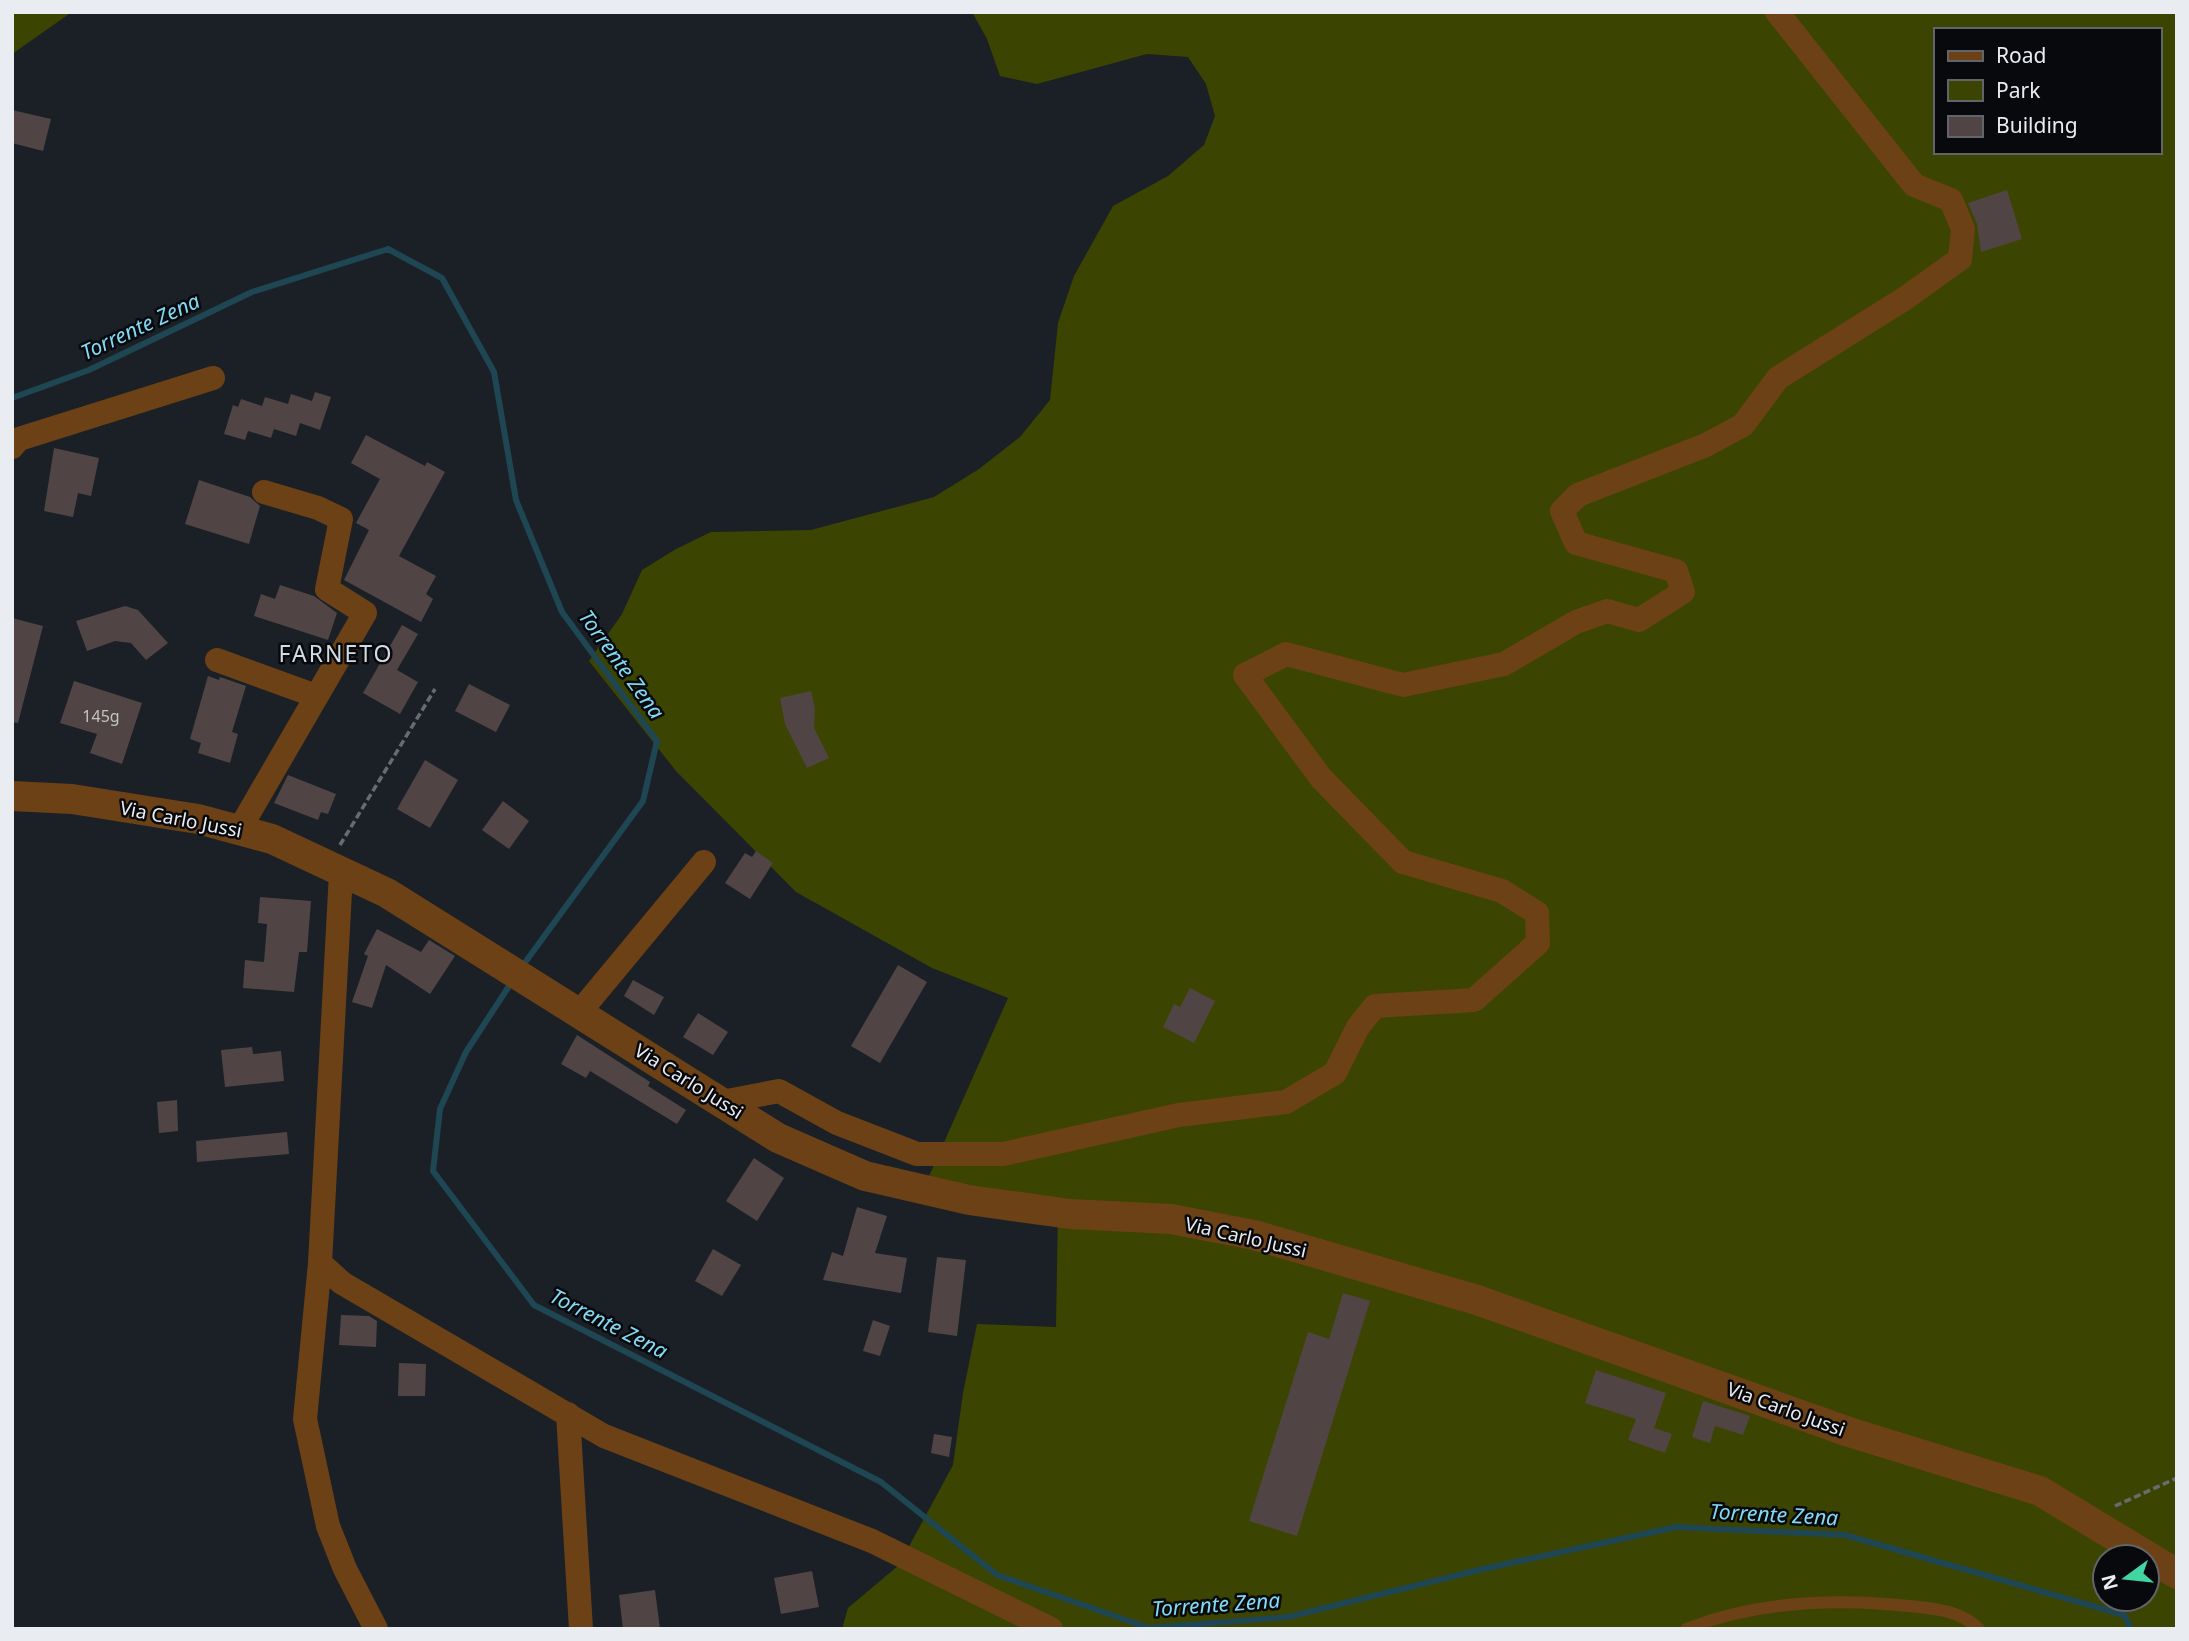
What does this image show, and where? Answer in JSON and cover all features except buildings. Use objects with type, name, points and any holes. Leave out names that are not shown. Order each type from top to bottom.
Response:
[{"type":"street","points":[[722,1102],[779,1091],[837,1124],[917,1154],[1003,1154],[1179,1115],[1286,1102],[1335,1073],[1358,1027],[1375,1006],[1474,1000],[1538,943],[1537,913],[1502,891],[1403,862],[1321,778],[1245,675],[1286,653],[1403,685],[1504,664],[1576,622],[1607,611],[1639,621],[1683,592],[1676,571],[1576,542],[1562,511],[1578,495],[1706,445],[1743,425],[1778,378],[1904,299],[1959,259],[1963,229],[1951,200],[1914,185],[1777,12]]},
{"type":"street","points":[[12,447],[19,439],[213,378]]},
{"type":"street","points":[[239,830],[365,612],[327,589],[341,519],[318,508],[264,492]]},
{"type":"street","points":[[217,660],[316,696]]},
{"type":"street","name":"Via Carlo Jussi","points":[[12,796],[72,799],[198,819],[339,861],[778,1138],[865,1176],[969,1200],[1070,1214],[1171,1219],[1254,1235],[1478,1300],[1849,1432],[2040,1491],[2087,1517],[2177,1574]]},
{"type":"street","points":[[339,861],[320,1263],[304,1419],[328,1526],[345,1569],[376,1629]]},
{"type":"street","points":[[588,1002],[704,862]]},
{"type":"street","points":[[320,1263],[342,1283],[604,1436],[872,1541],[1051,1629]]},
{"type":"street","points":[[568,1414],[581,1629]]},
{"type":"lane","points":[[1686,1629],[1707,1620],[1823,1601],[1862,1601],[1948,1611],[1970,1620],[1979,1629]]},
{"type":"path","points":[[339,861],[435,689]]},
{"type":"path","points":[[2087,1517],[2177,1478]]},
{"type":"green space","points":[[12,12],[72,12],[12,54]]},
{"type":"green space","points":[[972,12],[2177,12],[2177,1629],[842,1629],[848,1608],[899,1565],[953,1465],[963,1393],[977,1324],[1056,1327],[1058,1209],[926,1183],[1008,998],[932,968],[796,892],[676,771],[589,661],[622,614],[642,570],[676,549],[711,532],[811,530],[934,497],[979,469],[1020,437],[1050,400],[1058,323],[1074,276],[1113,206],[1168,176],[1204,145],[1215,116],[1206,84],[1188,57],[1147,54],[1037,84],[1000,76],[987,39]]},
{"type":"waterway","name":"Torrente Zena","points":[[12,398],[89,370],[252,292],[388,249],[442,278],[494,372],[516,500],[562,612],[657,741],[643,801],[521,968]]},
{"type":"waterway","name":"Torrente Zena","points":[[513,980],[466,1052],[440,1109],[433,1171],[534,1305],[881,1482],[997,1575],[1149,1628],[1288,1617],[1483,1569],[1676,1527],[1845,1535],[2124,1615],[2131,1629]]},
{"type":"district","name":"FARNETO","points":[[336,653]]}]
